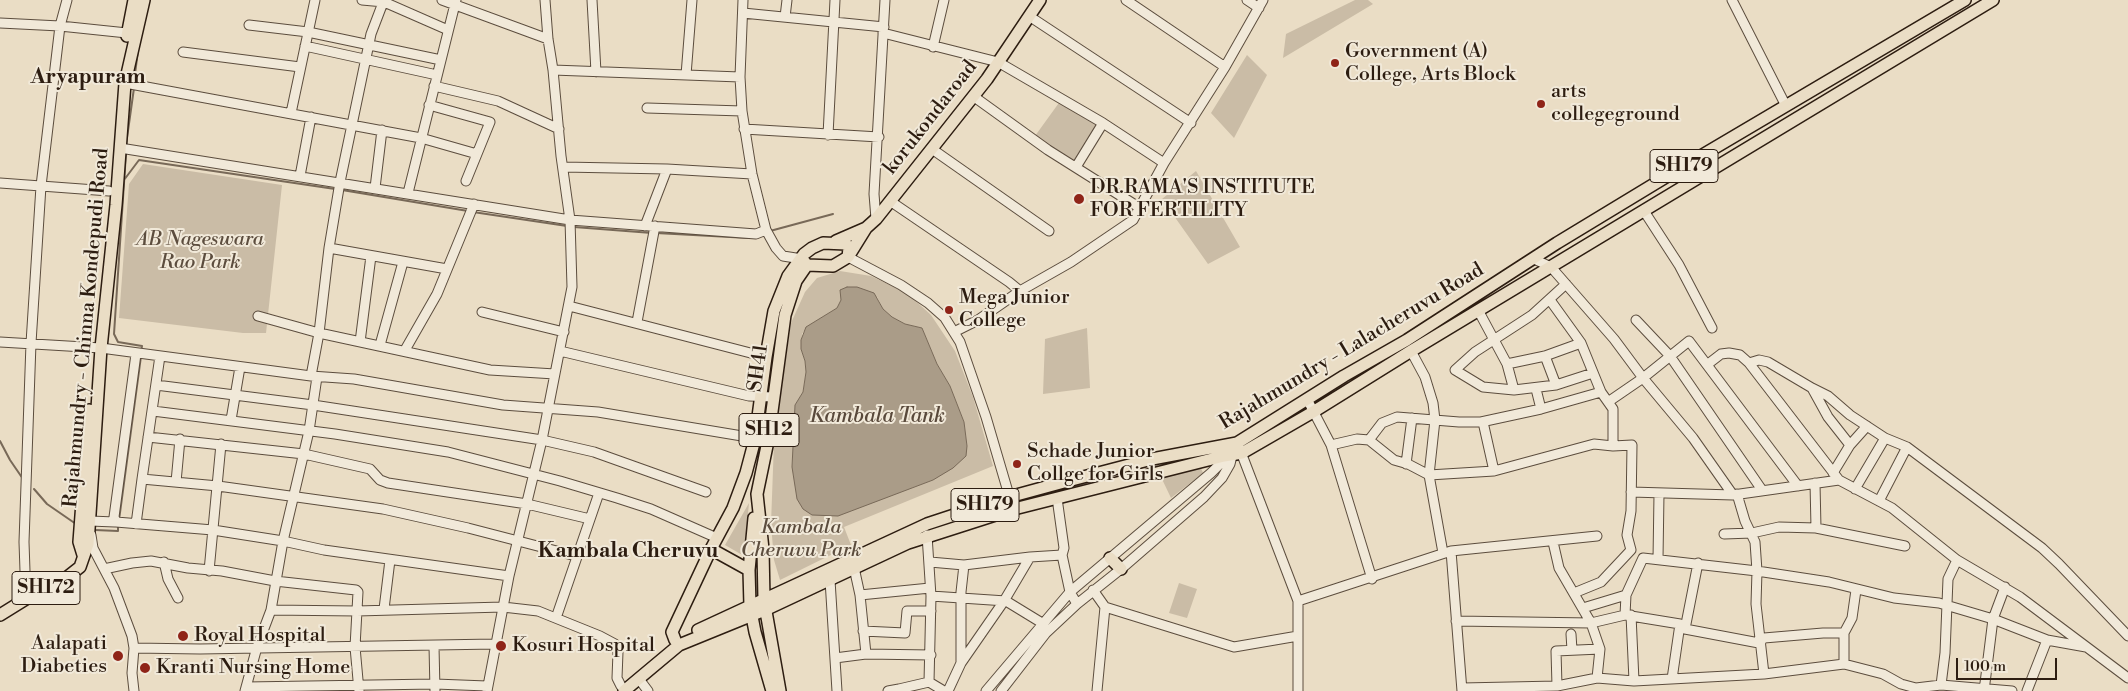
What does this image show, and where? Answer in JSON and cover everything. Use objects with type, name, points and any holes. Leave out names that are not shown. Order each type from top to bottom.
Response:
[{"type":"main road","name":"SH172","points":[[83,555],[79,542],[98,348],[109,191],[119,84],[134,0]]},
{"type":"main road","name":"Rajahmundry - Chinna Kondepudi Road","points":[[0,615],[66,578],[80,567],[88,544],[98,348],[120,148],[125,83],[144,0]]},
{"type":"main road","name":"korukondaroad","points":[[804,262],[804,254],[812,248],[824,243],[835,242],[866,228],[876,219],[973,96],[1040,0]]},
{"type":"main road","name":"Rajahmundry - Lalacheruvu Road","points":[[620,689],[675,640],[751,611],[906,538],[927,524],[1009,497],[1152,459],[1230,450],[1307,399],[1407,340],[1566,238],[1965,0]]},
{"type":"main road","name":"SH179","points":[[1478,310],[1993,0]]},
{"type":"main road","name":"SH12","points":[[848,257],[866,228]]},
{"type":"main road","points":[[675,640],[672,632],[711,549],[733,508],[746,473],[755,439],[774,311],[788,276],[804,262],[833,266],[848,257],[849,248],[846,244],[835,242]]},
{"type":"main road","name":"SH41","points":[[764,605],[763,549],[757,494],[768,440],[785,315],[804,262]]},
{"type":"main road","points":[[1411,351],[1478,310]]},
{"type":"main road","name":"SH179","points":[[906,538],[927,535],[1014,509],[1102,488],[1230,450],[1314,412],[1411,351]]},
{"type":"main road","points":[[1152,459],[1157,472]]},
{"type":"main road","points":[[1098,474],[1102,488]]},
{"type":"main road","name":"SH12","points":[[757,494],[749,570],[751,611],[772,691]]},
{"type":"main road","points":[[711,549],[749,570]]},
{"type":"main road","points":[[1110,558],[1121,570]]},
{"type":"main road","name":"SH179","points":[[764,605],[830,580],[853,563]]},
{"type":"main road","name":"SH12","points":[[764,605],[780,691]]},
{"type":"main road","name":"SH179","points":[[620,689],[639,679],[679,645],[751,611]]},
{"type":"street","points":[[30,597],[25,571],[24,542],[31,343],[41,186],[60,26],[67,0]]},
{"type":"street","points":[[292,113],[315,0]]},
{"type":"street","points":[[362,0],[384,1],[448,30]]},
{"type":"street","points":[[442,0],[455,3],[548,39]]},
{"type":"street","points":[[384,1],[369,45],[340,182],[329,248],[309,430],[275,580],[271,610],[257,647],[246,689],[487,688],[509,576],[542,440],[572,287],[570,220],[548,39],[546,0]]},
{"type":"street","points":[[592,0],[596,72]]},
{"type":"street","points":[[686,75],[692,0]]},
{"type":"street","points":[[742,0],[740,77],[744,129],[752,174],[767,232],[783,256],[804,262]]},
{"type":"street","points":[[786,17],[787,0]]},
{"type":"street","points":[[828,135],[834,0]]},
{"type":"street","points":[[876,219],[874,194],[879,138],[885,0]]},
{"type":"street","points":[[933,47],[944,0]]},
{"type":"street","points":[[1126,0],[1225,67]]},
{"type":"street","points":[[954,332],[978,320],[1020,291],[1071,262],[1133,220],[1164,163],[1191,123],[1261,4],[1247,0]]},
{"type":"street","points":[[1732,0],[1786,106]]},
{"type":"street","points":[[408,193],[455,3]]},
{"type":"street","points":[[743,13],[832,20],[883,30],[933,47],[998,62],[1104,123],[1164,163]]},
{"type":"street","points":[[1030,16],[1191,123]]},
{"type":"street","points":[[0,23],[60,26],[128,33]]},
{"type":"street","points":[[249,25],[308,32],[441,60]]},
{"type":"street","points":[[305,46],[437,75]]},
{"type":"street","points":[[183,52],[300,67]]},
{"type":"street","points":[[553,70],[740,77]]},
{"type":"street","points":[[125,83],[225,103],[292,113],[382,130],[421,138],[477,154]]},
{"type":"street","points":[[434,86],[498,102],[559,129]]},
{"type":"street","points":[[973,96],[1048,150],[1140,208]]},
{"type":"street","points":[[429,104],[490,122],[466,181]]},
{"type":"street","points":[[648,108],[742,111]]},
{"type":"street","points":[[300,176],[311,117]]},
{"type":"street","points":[[1076,167],[1104,123]]},
{"type":"street","points":[[744,129],[879,138]]},
{"type":"street","points":[[375,188],[382,130]]},
{"type":"street","points":[[120,148],[570,220],[756,234],[767,232]]},
{"type":"street","points":[[932,149],[1049,230]]},
{"type":"street","points":[[563,167],[667,169],[752,174]]},
{"type":"street","points":[[645,226],[667,169]]},
{"type":"street","points":[[0,183],[109,191]]},
{"type":"street","points":[[890,202],[1020,291]]},
{"type":"street","points":[[405,350],[437,294],[474,204]]},
{"type":"street","points":[[1644,210],[1678,265],[1712,328]]},
{"type":"street","points":[[637,322],[655,226]]},
{"type":"street","points":[[329,248],[447,269]]},
{"type":"street","points":[[360,342],[370,256]]},
{"type":"street","points":[[848,257],[893,280],[928,303],[945,318],[960,342],[986,417],[1014,509]]},
{"type":"street","points":[[1534,260],[1551,267],[1566,284],[1693,438],[1735,494],[1745,521],[1752,533],[1757,571],[1756,604],[1759,643],[1764,674]]},
{"type":"street","points":[[380,345],[403,262]]},
{"type":"street","points":[[1566,284],[1550,300],[1475,352],[1455,370],[1483,387],[1514,390],[1536,389],[1556,385],[1593,373]]},
{"type":"street","points":[[1550,300],[1581,343],[1600,392],[1613,409],[1613,446]]},
{"type":"street","points":[[569,306],[637,322],[766,357]]},
{"type":"street","points":[[1478,310],[1507,364],[1514,390]]},
{"type":"street","points":[[482,312],[564,332]]},
{"type":"street","points":[[258,316],[319,333],[405,350],[490,370],[555,374]]},
{"type":"street","points":[[1636,320],[1670,356],[1762,490]]},
{"type":"street","points":[[1608,402],[1643,378],[1689,341],[1798,486]]},
{"type":"street","points":[[0,342],[98,348],[314,376],[354,379],[503,405],[598,412],[768,440]]},
{"type":"street","points":[[1507,364],[1546,356],[1581,343]]},
{"type":"street","points":[[560,351],[680,381],[773,397]]},
{"type":"street","points":[[1411,351],[1425,378],[1433,403],[1435,420],[1429,476],[1447,552],[1462,689],[1557,686],[1597,678],[1634,681],[1764,674],[1844,664],[1883,674],[1916,690],[1941,685],[2012,691]]},
{"type":"street","points":[[1708,364],[1721,354],[1729,353],[1740,356],[1749,363],[1836,477],[1855,490],[1892,508],[1957,560],[2004,587],[2128,678]]},
{"type":"street","points":[[115,522],[114,517],[136,354]]},
{"type":"street","points":[[136,524],[160,356]]},
{"type":"street","points":[[1546,356],[1556,385]]},
{"type":"street","points":[[1749,363],[1759,360],[1768,362],[1828,396],[1885,438],[1907,447],[2042,548],[2060,564],[2128,636]]},
{"type":"street","points":[[231,420],[240,367]]},
{"type":"street","points":[[156,385],[313,405],[542,440],[594,452],[706,492]]},
{"type":"street","points":[[1812,388],[1828,417],[1850,445]]},
{"type":"street","points":[[1536,389],[1541,409]]},
{"type":"street","points":[[1369,440],[1382,423],[1397,417],[1483,422],[1541,409],[1600,392]]},
{"type":"street","points":[[1307,399],[1331,445],[1372,579]]},
{"type":"street","points":[[153,411],[309,430],[448,452],[534,474],[651,509],[717,538]]},
{"type":"street","points":[[1406,464],[1412,418]]},
{"type":"street","points":[[1483,422],[1494,471]]},
{"type":"street","points":[[1836,477],[1850,445],[1867,426]]},
{"type":"street","points":[[148,437],[304,454],[370,469],[380,480],[388,483],[527,504],[590,519]]},
{"type":"street","points":[[1855,490],[1885,438]]},
{"type":"street","points":[[176,482],[180,439]]},
{"type":"street","points":[[1331,445],[1357,439],[1369,440],[1394,460],[1429,476],[1494,471],[1594,444],[1632,445],[1628,535],[1631,550],[1601,582],[1574,593]]},
{"type":"street","points":[[209,571],[221,444]]},
{"type":"street","points":[[1879,501],[1907,447]]},
{"type":"street","points":[[986,691],[1070,592],[1211,473],[1230,450]]},
{"type":"street","points":[[1001,691],[1046,633],[1093,590],[1121,570],[1204,498],[1222,478],[1230,464],[1230,450]]},
{"type":"street","points":[[1230,450],[1298,601],[1298,691]]},
{"type":"street","points":[[1631,492],[1735,494],[1798,486],[1836,477]]},
{"type":"street","points":[[142,479],[218,486],[393,511],[576,556]]},
{"type":"street","points":[[1815,483],[1816,528]]},
{"type":"street","points":[[556,618],[599,493]]},
{"type":"street","points":[[1658,559],[1659,494]]},
{"type":"street","points":[[1057,498],[1064,548],[1062,555],[1070,592],[1077,604]]},
{"type":"street","points":[[134,691],[132,673],[134,648],[129,626],[93,548],[89,524],[115,522],[213,530],[284,541],[324,550],[509,576]]},
{"type":"street","points":[[1724,534],[1752,533],[1778,527],[1816,528],[1905,546]]},
{"type":"street","points":[[927,535],[930,562],[929,682]]},
{"type":"street","points":[[1298,601],[1372,579],[1447,552],[1597,536]]},
{"type":"street","points":[[1553,542],[1559,568],[1591,623],[1600,649],[1597,678]]},
{"type":"street","points":[[930,562],[964,565],[1062,555]]},
{"type":"street","points":[[888,691],[929,682],[946,691],[961,663],[1004,601],[1030,557]]},
{"type":"street","points":[[1634,681],[1626,595],[1643,558],[1698,563],[1830,582],[1894,598],[1946,605],[1994,619],[2047,640],[2087,647]]},
{"type":"street","points":[[384,609],[390,560]]},
{"type":"street","points":[[1941,685],[1945,653],[1948,579],[1957,560]]},
{"type":"street","points":[[104,569],[132,562],[164,562],[209,571],[222,571],[275,580],[354,589],[358,592],[354,646],[359,689]]},
{"type":"street","points":[[164,562],[168,579],[178,598]]},
{"type":"street","points":[[853,563],[860,595],[866,654]]},
{"type":"street","points":[[1672,679],[1698,563]]},
{"type":"street","points":[[961,663],[964,565]]},
{"type":"street","points":[[830,580],[837,691]]},
{"type":"street","points":[[1984,690],[1994,619],[2004,587]]},
{"type":"street","points":[[1093,590],[1106,607],[1234,647],[1298,636]]},
{"type":"street","points":[[1844,664],[1844,633],[1852,618],[1856,590]]},
{"type":"street","points":[[860,595],[930,592],[962,598],[1004,601],[1042,624]]},
{"type":"street","points":[[1582,608],[1626,595]]},
{"type":"street","points":[[271,610],[357,611],[503,607],[538,611],[615,644],[618,652],[617,678],[620,689]]},
{"type":"street","points":[[1097,691],[1106,607]]},
{"type":"street","points":[[863,631],[905,633],[908,611],[930,612]]},
{"type":"street","points":[[1456,621],[1591,623],[1628,615],[1759,643]]},
{"type":"street","points":[[1759,643],[1764,638],[1844,633]]},
{"type":"street","points":[[1571,634],[1572,650]]},
{"type":"street","points":[[2027,691],[2047,640]]},
{"type":"street","points":[[134,648],[192,649],[495,644]]},
{"type":"street","points":[[434,646],[435,688]]},
{"type":"street","points":[[1557,686],[1556,651],[1600,649]]},
{"type":"street","points":[[835,658],[866,654],[930,655]]},
{"type":"street","points":[[639,679],[648,691]]},
{"type":"green space","points":[[1355,0],[1368,0],[1373,4],[1283,58],[1286,34]]},
{"type":"green space","points":[[1247,55],[1267,75],[1234,138],[1211,113]]},
{"type":"green space","points":[[1061,100],[1099,124],[1075,162],[1035,136]]},
{"type":"green space","name":"AB Nageswara Rao Park","points":[[143,164],[282,185],[266,333],[243,333],[119,318],[129,184]]},
{"type":"green space","points":[[1196,171],[1240,247],[1208,264],[1162,199]]},
{"type":"green space","name":"Kambala Cheruvu Park","points":[[840,271],[871,276],[907,293],[931,315],[955,351],[973,397],[993,466],[844,527],[851,545],[780,580],[774,560],[771,524],[774,442],[791,323],[805,292],[817,278]],"holes":[[[877,297],[883,309],[892,317],[905,324],[922,328],[937,364],[950,386],[964,422],[967,446],[933,480],[911,488],[792,467],[795,405],[803,392],[806,372],[801,349],[802,334],[807,327],[837,308],[841,300]]]},
{"type":"green space","points":[[1087,328],[1090,388],[1043,394],[1045,339]]},
{"type":"green space","points":[[1201,468],[1203,473],[1171,498],[1161,477]]},
{"type":"green space","points":[[749,503],[744,556],[725,545]]},
{"type":"green space","points":[[1179,583],[1197,589],[1187,618],[1169,613]]},
{"type":"water","name":"Kambala Tank","points":[[847,287],[857,287],[874,293],[883,309],[892,317],[905,324],[922,328],[937,364],[950,386],[964,422],[967,446],[966,456],[953,468],[933,480],[838,516],[812,515],[803,509],[797,499],[792,467],[795,405],[803,392],[806,372],[801,340],[806,327],[837,308],[841,300],[840,290]]},
{"type":"waterway","points":[[134,81],[138,51]]},
{"type":"waterway","points":[[126,145],[134,88]]},
{"type":"waterway","points":[[126,153],[114,334],[118,342],[142,346],[141,351]]},
{"type":"waterway","points":[[124,180],[139,160],[335,189]]},
{"type":"waterway","points":[[342,190],[468,211]]},
{"type":"waterway","points":[[473,212],[567,226]]},
{"type":"waterway","points":[[770,231],[833,214]]},
{"type":"waterway","points":[[574,227],[652,233]]},
{"type":"waterway","points":[[656,233],[749,238]]},
{"type":"waterway","points":[[119,520],[141,356]]},
{"type":"waterway","points":[[0,441],[23,479]]},
{"type":"waterway","points":[[34,489],[47,504],[76,524]]},
{"type":"waterway","points":[[95,530],[118,531],[118,524]]},
{"type":"place","name":"Government (A) College, Arts Block","points":[[1335,63]]},
{"type":"place","name":"arts collegeground","points":[[1541,104]]},
{"type":"place","name":"DR.RAMA'S INSTITUTE FOR FERTILITY","points":[[1079,199]]},
{"type":"place","name":"Mega Junior College","points":[[949,310]]},
{"type":"place","name":"Schade Junior Collge for Girls","points":[[1017,464]]},
{"type":"place","name":"Royal Hospital","points":[[183,636]]},
{"type":"place","name":"Kosuri Hospital","points":[[501,646]]},
{"type":"place","name":"Aalapati Diabeties","points":[[118,656]]},
{"type":"place","name":"Kranti Nursing Home","points":[[145,668]]},
{"type":"district","name":"Aryapuram","points":[[88,78]]},
{"type":"district","name":"Kambala Cheruvu","points":[[628,552]]}]
